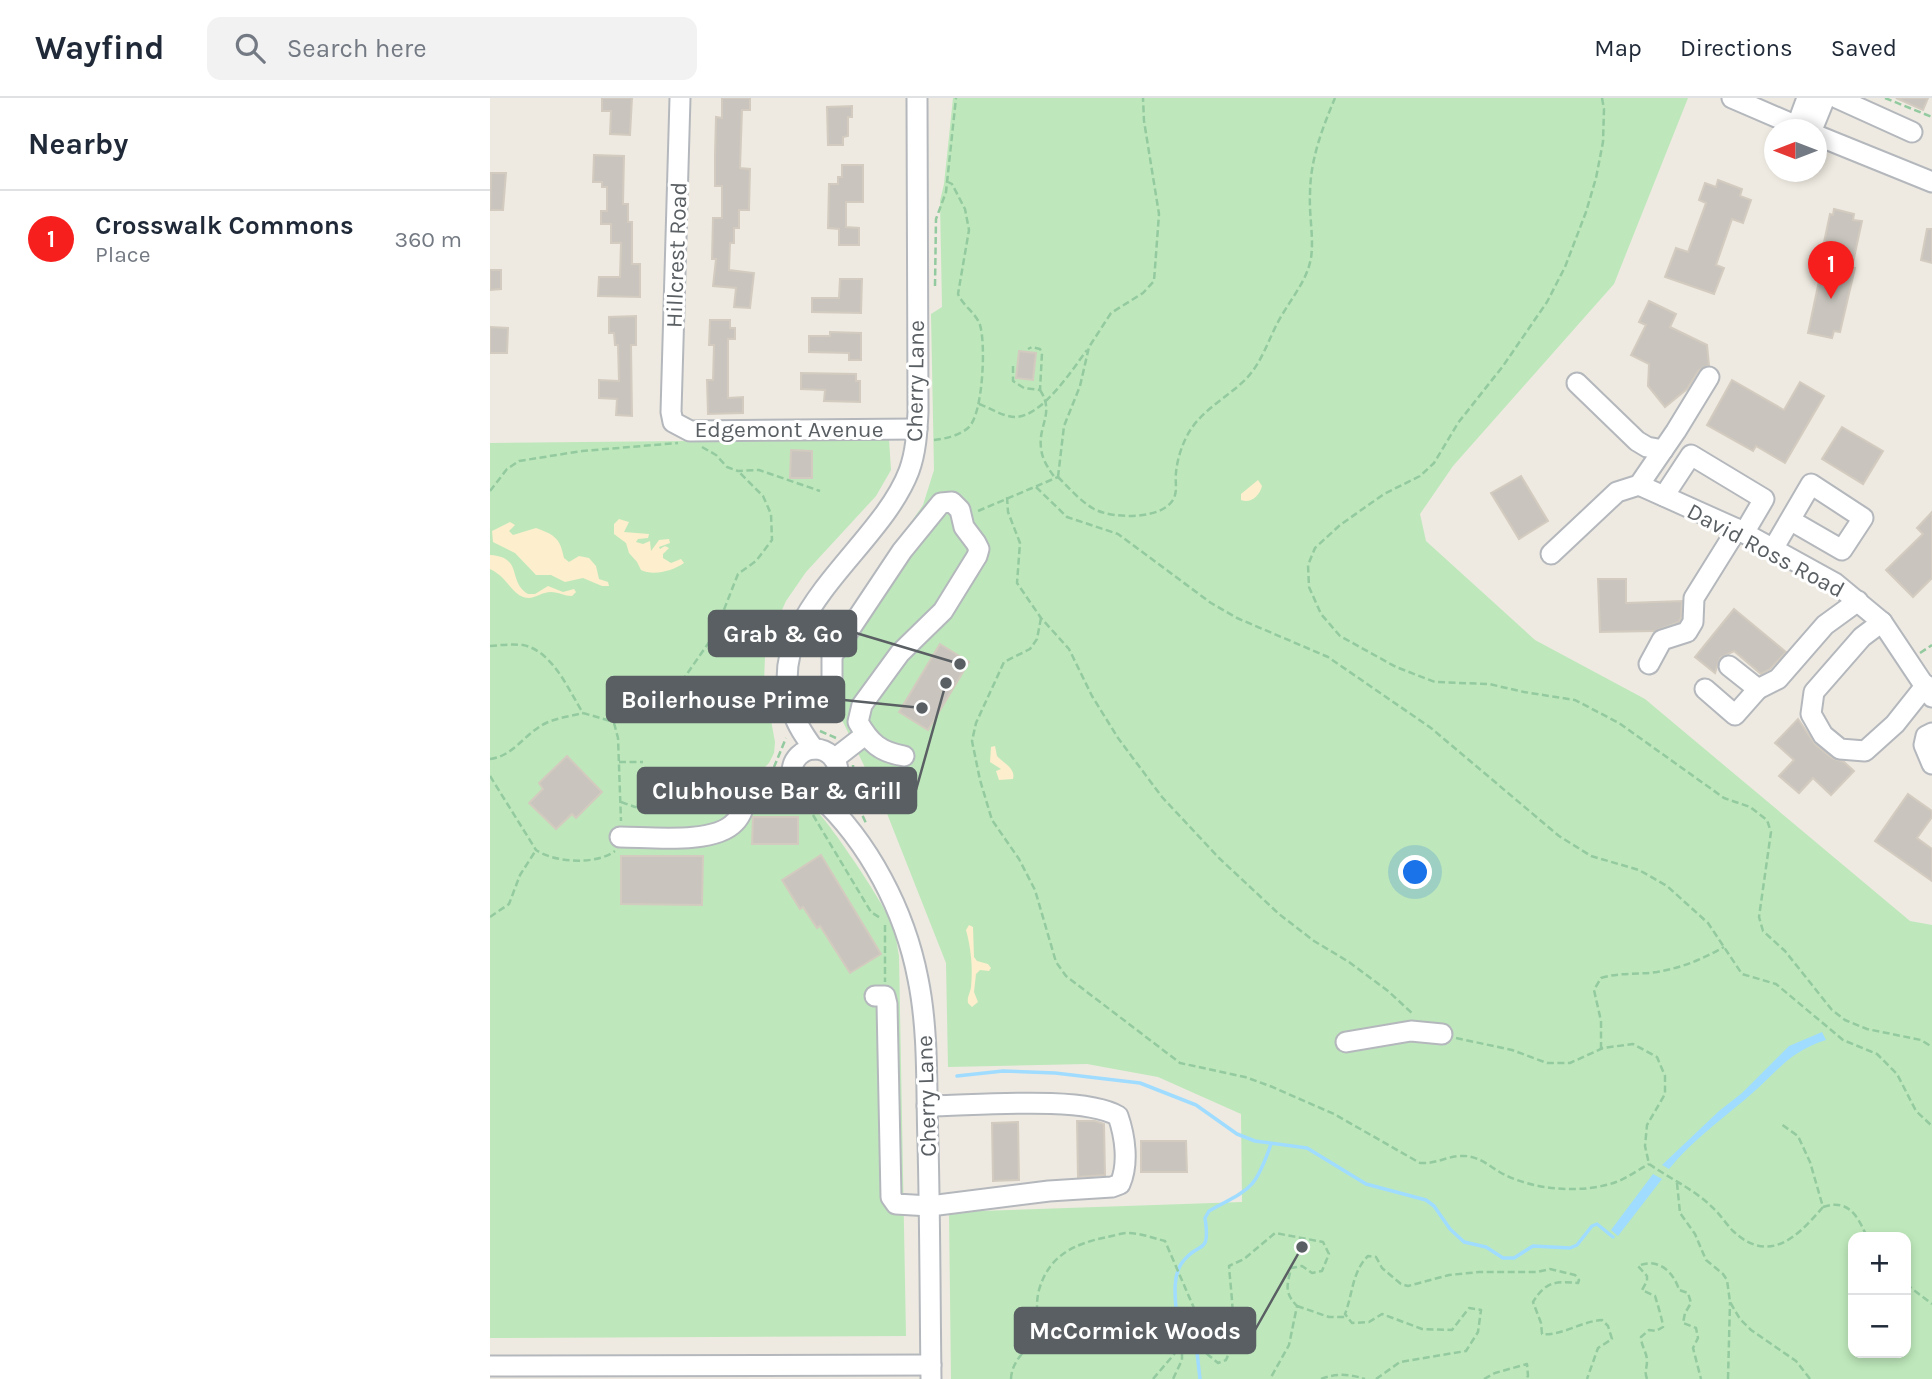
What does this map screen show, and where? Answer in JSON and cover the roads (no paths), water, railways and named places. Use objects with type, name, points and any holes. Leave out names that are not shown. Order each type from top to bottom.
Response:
[{"type":"street","name":"Hillcrest Road","points":[[671,412],[680,98]]},
{"type":"street","name":"Cherry Lane","points":[[806,754],[792,712],[788,661],[809,611],[898,494],[909,471],[917,429],[918,98]]},
{"type":"street","points":[[1733,98],[1783,119]]},
{"type":"street","points":[[1806,119],[1807,98]]},
{"type":"street","points":[[1811,119],[1825,98]]},
{"type":"street","points":[[1838,98],[1912,132]]},
{"type":"street","points":[[1827,139],[1932,181]]},
{"type":"street","points":[[1551,554],[1617,492],[1639,485],[1709,377]]},
{"type":"street","points":[[1577,383],[1637,441],[1647,447],[1663,450]]},
{"type":"street","name":"Edgemont Avenue","points":[[671,412],[673,422],[690,431],[917,429]]},
{"type":"street","points":[[1649,664],[1662,640],[1687,632],[1693,622],[1694,598],[1764,499],[1691,456],[1664,496]]},
{"type":"street","name":"David Ross Road","points":[[1639,485],[1740,531],[1835,583],[1882,622],[1929,691]]},
{"type":"street","points":[[827,690],[832,678],[832,656],[902,551],[941,503],[952,502],[960,510],[964,527],[979,549],[977,556],[943,611],[907,645],[862,705],[858,722],[865,734],[886,753],[904,756]]},
{"type":"street","points":[[1773,549],[1790,520]]},
{"type":"street","points":[[1705,689],[1735,715],[1758,689],[1778,679],[1825,625],[1858,601]]},
{"type":"street","points":[[1882,622],[1862,637],[1814,692],[1811,714],[1823,735],[1840,749],[1866,751],[1929,691]]},
{"type":"street","points":[[1729,666],[1758,689]]},
{"type":"street","points":[[1932,733],[1926,736],[1924,745],[1932,764]]},
{"type":"street","points":[[834,759],[865,734]]},
{"type":"street","points":[[806,754],[828,754],[834,759],[838,772],[825,790],[804,792],[794,782],[793,769],[806,754]]},
{"type":"street","points":[[620,837],[704,837],[718,833],[735,823],[744,807],[739,793],[752,798],[772,793],[794,782]]},
{"type":"street","name":"Cherry Lane","points":[[825,790],[883,880],[905,928],[918,980],[924,1032],[927,1106],[931,1372]]},
{"type":"street","points":[[880,996],[887,1004],[891,1197],[896,1204],[930,1206],[1049,1191],[1112,1187],[1120,1184],[1125,1173],[1123,1129],[1118,1116],[1106,1108],[1069,1104],[927,1106]]},
{"type":"street","points":[[1346,1042],[1411,1031],[1442,1034]]},
{"type":"street","points":[[490,1366],[931,1372]]},
{"type":"water","points":[[1822,1032],[1826,1040],[1804,1049],[1788,1060],[1700,1137],[1669,1169],[1662,1165],[1742,1093],[1789,1046]]},
{"type":"water","points":[[1653,1174],[1662,1179],[1618,1236],[1611,1230]]},
{"type":"waterway","points":[[957,1076],[1003,1071],[1055,1073],[1140,1083],[1196,1105],[1237,1134],[1255,1141],[1307,1148],[1366,1184],[1426,1200],[1464,1242],[1486,1247],[1503,1258],[1514,1258],[1533,1246],[1570,1248],[1577,1245],[1592,1226],[1597,1224],[1613,1237]]},
{"type":"waterway","points":[[1200,1379],[1194,1326],[1176,1309],[1177,1275],[1187,1256],[1205,1244],[1205,1218],[1209,1211],[1250,1186],[1260,1171],[1271,1144]]},
{"type":"place","name":"Crosswalk Commons","points":[[1831,299]]},
{"type":"place","name":"Grab & Go","points":[[960,664]]},
{"type":"place","name":"Clubhouse Bar & Grill","points":[[946,683]]},
{"type":"place","name":"Boilerhouse Prime","points":[[922,708]]},
{"type":"place","name":"McCormick Woods","points":[[1302,1247]]}]
